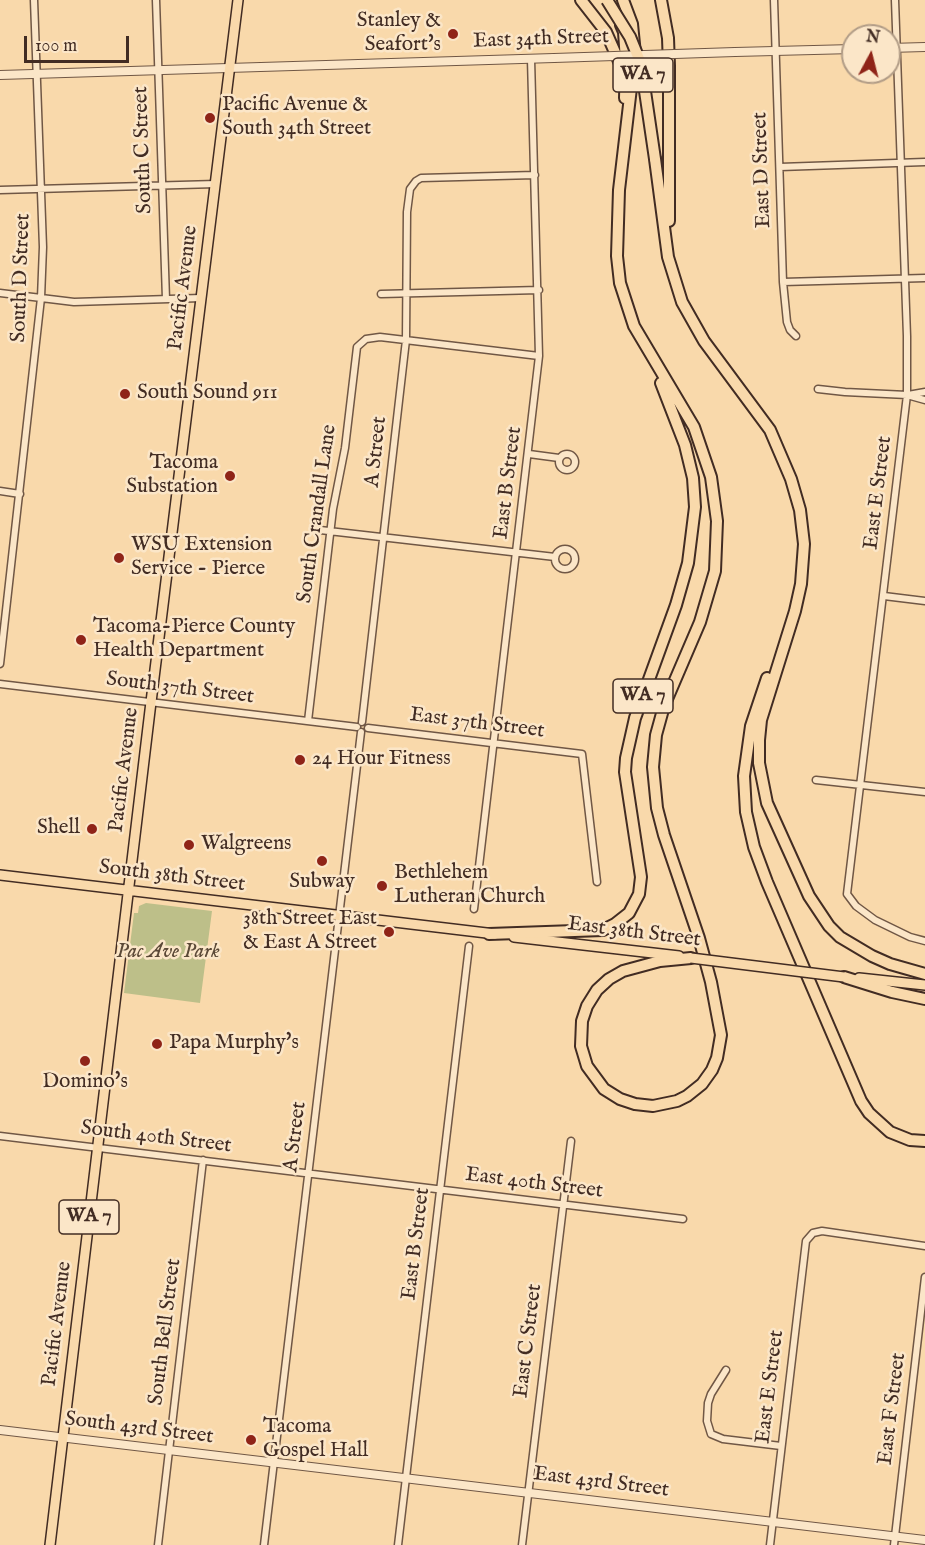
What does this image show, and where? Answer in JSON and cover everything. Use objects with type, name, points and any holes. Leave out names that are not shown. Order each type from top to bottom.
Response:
[{"type":"highway","points":[[581,0],[613,45],[622,69],[625,94]]},
{"type":"highway","points":[[609,0],[624,32],[623,162]]},
{"type":"highway","name":"WA 7","points":[[609,0],[630,37],[641,64],[668,257],[676,285],[690,318],[704,341],[770,430],[779,447],[800,510],[804,544],[802,573],[795,611],[757,704],[746,759],[744,789],[746,812],[754,847],[766,882],[856,1091],[868,1113],[879,1124],[896,1135],[910,1140],[925,1141]]},
{"type":"highway","points":[[623,0],[632,24],[635,49],[623,162]]},
{"type":"highway","points":[[661,0],[668,38],[669,66],[668,257]]},
{"type":"highway","name":"WA 7","points":[[489,934],[603,930],[629,913],[639,894],[641,877],[626,758],[635,718],[676,604],[688,563],[695,507],[693,478],[677,421],[625,304],[619,274],[617,229],[623,162]]},
{"type":"highway","points":[[644,345],[694,428],[706,460],[715,498],[718,547],[715,571],[699,622],[663,706],[656,735],[653,767],[662,826],[705,960],[721,1035],[717,1058],[712,1070],[702,1084],[687,1096],[677,1101],[653,1106],[620,1099],[598,1083],[587,1066],[582,1052],[582,1021],[587,1006],[597,990],[609,979],[623,971],[660,961],[691,958]]},
{"type":"highway","points":[[795,611],[761,720],[759,763],[767,803],[809,896],[830,926],[847,942],[872,956],[925,974]]},
{"type":"highway","points":[[844,977],[892,992],[925,999]]},
{"type":"main road","name":"Pacific Avenue","points":[[50,1545],[128,889],[238,0]]},
{"type":"main road","name":"South 38th Street","points":[[0,875],[339,916]]},
{"type":"main road","name":"East 38th Street","points":[[339,916],[925,985]]},
{"type":"street","name":"South D Street","points":[[0,664],[41,298],[43,247],[34,0]]},
{"type":"street","name":"South C Street","points":[[156,0],[166,299]]},
{"type":"street","name":"East D Street","points":[[774,0],[783,282],[787,322],[790,330],[796,336]]},
{"type":"street","name":"East E Street","points":[[894,24],[895,0]]},
{"type":"street","points":[[901,48],[925,47]]},
{"type":"street","name":"East 34th Street","points":[[0,75],[841,49]]},
{"type":"street","name":"East B Street","points":[[474,909],[539,356],[531,59]]},
{"type":"street","name":"East E Street","points":[[895,84],[900,163],[907,396],[847,894],[856,906],[875,920],[910,937],[925,941]]},
{"type":"street","points":[[780,167],[925,162]]},
{"type":"street","name":"A Street","points":[[264,1545],[406,340],[407,202],[411,186],[421,178],[535,175]]},
{"type":"street","points":[[0,190],[216,184]]},
{"type":"street","points":[[783,282],[925,278]]},
{"type":"street","points":[[381,294],[538,290]]},
{"type":"street","points":[[0,293],[74,302],[201,298]]},
{"type":"street","name":"South Crandall Lane","points":[[308,721],[331,531],[345,448],[357,347],[366,339],[375,337],[406,340]]},
{"type":"street","points":[[406,340],[539,356]]},
{"type":"street","points":[[818,389],[907,396],[925,400]]},
{"type":"street","points":[[907,396],[925,392]]},
{"type":"street","points":[[529,454],[559,458]]},
{"type":"street","points":[[0,491],[20,494]]},
{"type":"street","points":[[320,530],[555,557]]},
{"type":"street","points":[[884,596],[925,601]]},
{"type":"street","name":"South 37th Street","points":[[0,684],[360,727]]},
{"type":"street","name":"East 37th Street","points":[[360,727],[365,732],[368,728],[582,754],[597,882]]},
{"type":"street","points":[[816,780],[925,792]]},
{"type":"street","name":"East B Street","points":[[398,1545],[469,946]]},
{"type":"street","name":"South 40th Street","points":[[0,1136],[309,1172]]},
{"type":"street","name":"East C Street","points":[[522,1545],[571,1141]]},
{"type":"street","name":"South Bell Street","points":[[158,1545],[203,1160]]},
{"type":"street","name":"East 40th Street","points":[[309,1172],[683,1219]]},
{"type":"street","name":"East E Street","points":[[770,1545],[804,1248],[809,1235],[829,1232],[925,1246]]},
{"type":"street","name":"East F Street","points":[[894,1545],[925,1277]]},
{"type":"street","points":[[726,1370],[708,1403],[707,1421],[711,1434],[723,1439],[781,1446]]},
{"type":"street","name":"South 43rd Street","points":[[0,1430],[273,1463]]},
{"type":"street","name":"East 43rd Street","points":[[273,1463],[925,1540]]},
{"type":"green space","name":"Pac Ave Park","points":[[146,903],[212,911],[200,1003],[124,993],[134,913],[138,913],[139,906]]},
{"type":"place","name":"Stanley & Seafort's","points":[[453,34]]},
{"type":"place","name":"Pacific Avenue & South 34th Street","points":[[210,118]]},
{"type":"place","name":"South Sound 911","points":[[125,394]]},
{"type":"place","name":"Tacoma Substation","points":[[230,476]]},
{"type":"place","name":"WSU Extension Service - Pierce","points":[[119,558]]},
{"type":"place","name":"Tacoma-Pierce County Health Department","points":[[81,640]]},
{"type":"place","name":"24 Hour Fitness","points":[[300,760]]},
{"type":"place","name":"Shell","points":[[92,829]]},
{"type":"place","name":"Walgreens","points":[[189,845]]},
{"type":"place","name":"Subway","points":[[322,861]]},
{"type":"place","name":"Bethlehem Lutheran Church","points":[[382,886]]},
{"type":"place","name":"38th Street East & East A Street","points":[[389,932]]},
{"type":"place","name":"Papa Murphy's","points":[[157,1044]]},
{"type":"place","name":"Domino's","points":[[85,1061]]},
{"type":"place","name":"Tacoma Gospel Hall","points":[[251,1440]]}]
